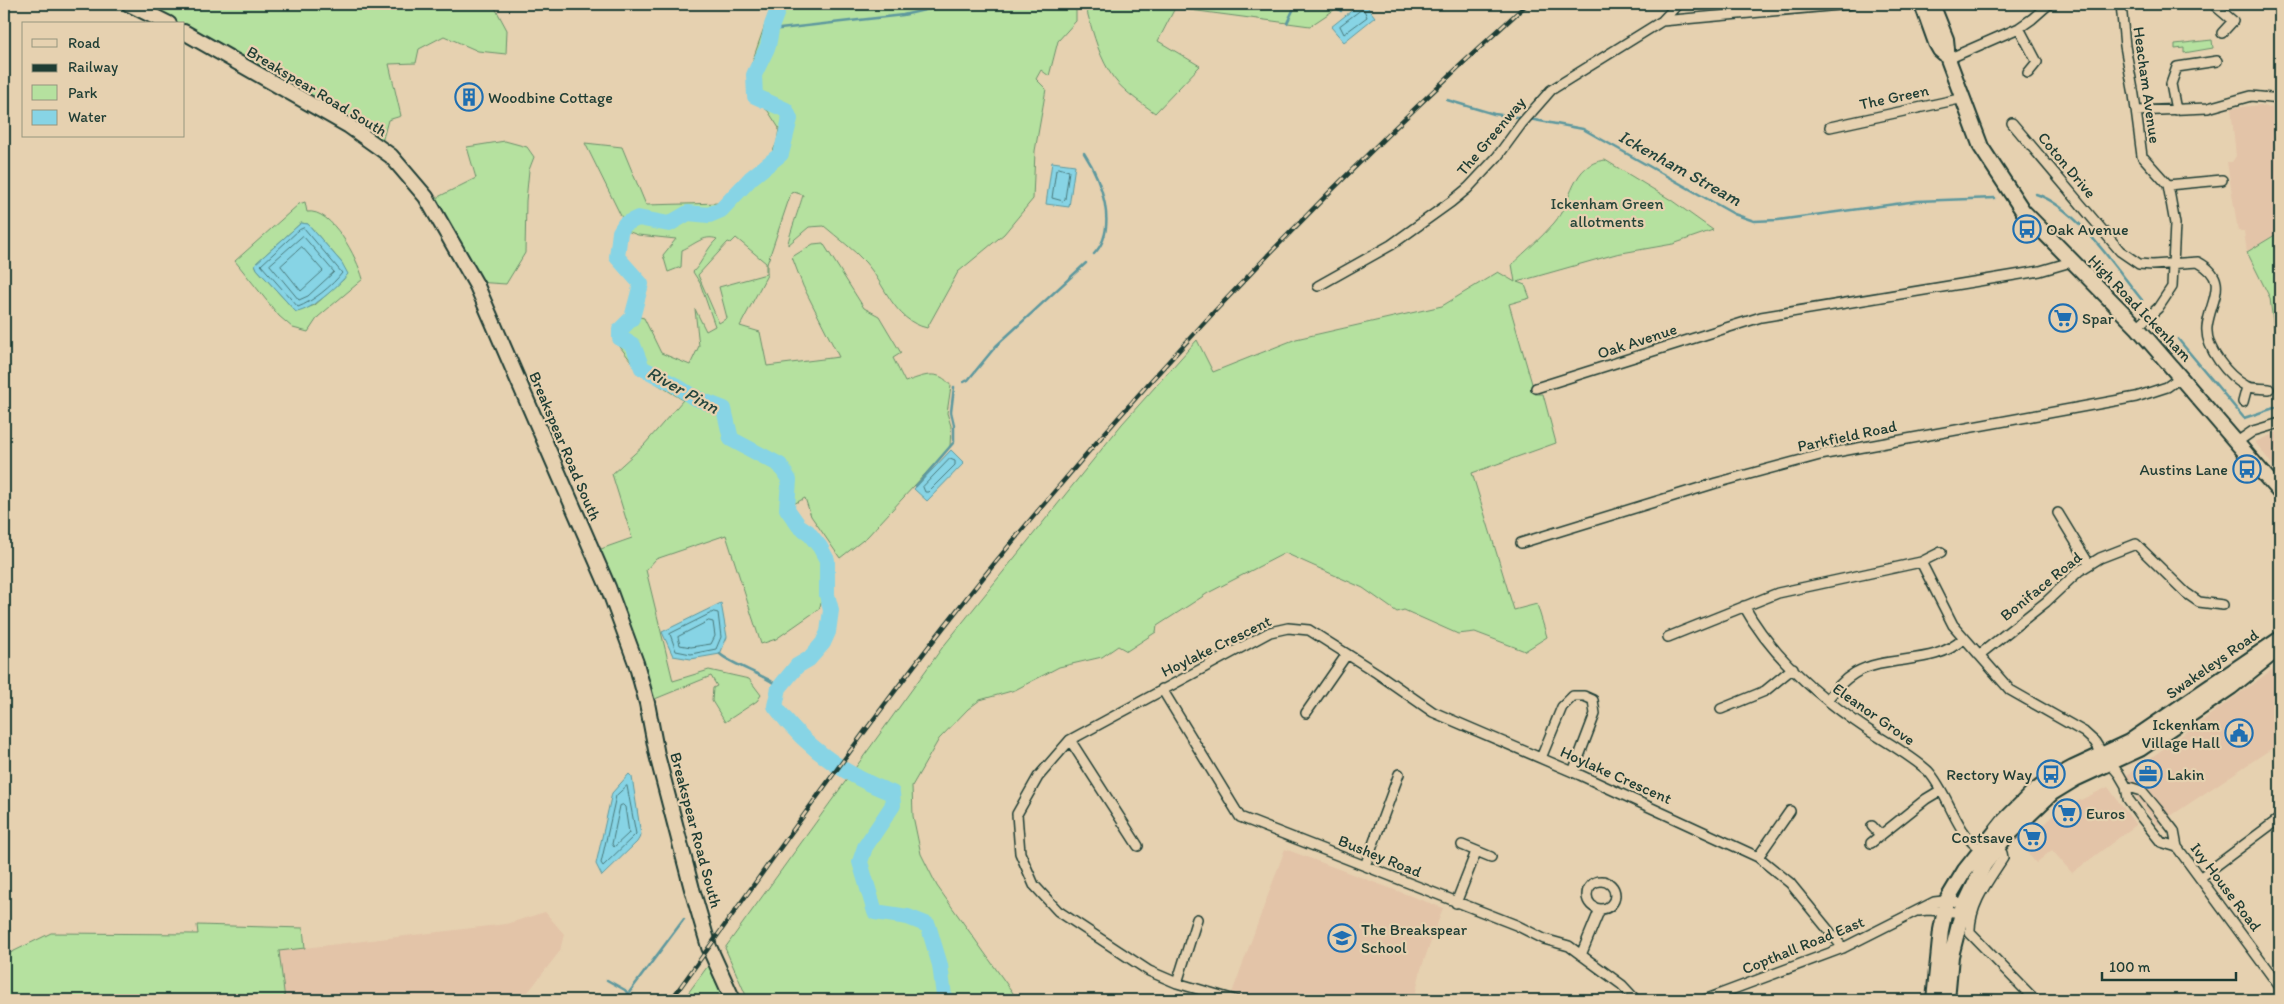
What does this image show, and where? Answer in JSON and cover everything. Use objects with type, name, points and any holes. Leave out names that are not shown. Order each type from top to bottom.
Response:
[{"type":"main road","points":[[129,4],[166,22]]},
{"type":"main road","name":"High Road Ickenham","points":[[1922,4],[1936,43],[1948,59],[1981,147],[2023,211],[2071,262],[2137,327],[2280,494]]},
{"type":"main road","name":"High Road Ickenham","points":[[1932,4],[1946,39],[1948,59]]},
{"type":"main road","name":"Breakspear Road South","points":[[185,33],[349,126],[391,156],[426,197],[477,286],[608,587],[636,663],[647,703],[657,755],[692,889],[709,947],[733,1000]]},
{"type":"main road","name":"Swakeleys Road","points":[[1947,1000],[1952,956],[1968,910],[1977,876],[1996,848],[2030,812],[2052,793],[2108,759],[2139,735],[2280,639]]},
{"type":"main road","name":"Swakeleys Road","points":[[1934,1000],[1946,905],[1954,886],[1980,849],[2016,809],[2038,789],[2059,775],[2146,746],[2231,688],[2280,645]]},
{"type":"street","name":"The Greenway","points":[[1318,286],[1391,245],[1451,202],[1468,188],[1497,157],[1528,115],[1558,83],[1662,21],[1678,4]]},
{"type":"street","points":[[1948,59],[2019,28],[2049,4]]},
{"type":"street","name":"Heacham Avenue","points":[[2121,4],[2125,46],[2142,156],[2168,185]]},
{"type":"street","points":[[2213,4],[2233,21],[2222,33]]},
{"type":"street","name":"The Greenway","points":[[1662,21],[1845,5]]},
{"type":"street","points":[[2019,28],[2037,62],[2028,73]]},
{"type":"street","points":[[2176,110],[2171,84],[2178,67],[2217,61]]},
{"type":"street","points":[[2136,110],[2208,108],[2251,96],[2280,99]]},
{"type":"street","name":"The Green","points":[[1830,126],[1964,98]]},
{"type":"street","name":"Coton Drive","points":[[2012,123],[2120,251],[2139,264],[2198,262],[2211,272],[2217,284],[2217,296],[2207,328],[2213,355],[2246,387]]},
{"type":"street","points":[[2137,327],[2158,308],[2172,287],[2175,224],[2168,185],[2222,180]]},
{"type":"street","name":"Oak Avenue","points":[[1536,388],[1761,317],[2040,271],[2071,262]]},
{"type":"street","name":"Parkfield Road","points":[[1522,543],[1716,483],[1820,455],[2136,397],[2167,387],[2181,377]]},
{"type":"street","points":[[2243,402],[2246,387],[2269,389]]},
{"type":"street","points":[[2237,442],[2253,431],[2280,423]]},
{"type":"street","points":[[2058,513],[2089,564]]},
{"type":"street","name":"Boniface Road","points":[[1979,655],[2046,602],[2089,564],[2136,544],[2186,593],[2199,602],[2223,605]]},
{"type":"street","points":[[1668,637],[1796,587],[1921,562],[1941,552]]},
{"type":"street","points":[[1921,562],[1952,625],[2014,694],[2088,735],[2108,759]]},
{"type":"street","name":"Eleanor Grove","points":[[1744,606],[1764,635],[1793,668],[1827,700],[1924,767],[1941,790],[1968,839],[1980,849]]},
{"type":"street","name":"Hoylake Crescent","points":[[1235,1000],[1177,983],[1149,971],[1058,911],[1034,885],[1020,853],[1017,814],[1038,777],[1070,740],[1270,632],[1288,628],[1308,630],[1433,712],[1573,772],[1758,857],[1790,883],[1843,948]]},
{"type":"street","points":[[1827,700],[1843,682],[1856,672],[1872,666],[1945,652],[1963,639]]},
{"type":"street","points":[[1306,713],[1347,654]]},
{"type":"street","points":[[1721,709],[1765,691],[1793,668]]},
{"type":"street","name":"Bushey Road","points":[[1162,689],[1240,817],[1516,925],[1544,939],[1569,946],[1622,985],[1636,1000]]},
{"type":"street","points":[[1541,758],[1562,707],[1573,696],[1584,696],[1593,700],[1595,714],[1573,772]]},
{"type":"street","points":[[1070,740],[1138,846]]},
{"type":"street","name":"Ivy House Road","points":[[2108,759],[2126,786],[2128,799],[2161,842],[2177,846],[2201,876],[2280,987]]},
{"type":"street","points":[[1365,866],[1398,774]]},
{"type":"street","points":[[2126,786],[2142,791],[2174,831],[2177,846]]},
{"type":"street","points":[[1871,843],[1926,799],[1941,790]]},
{"type":"street","points":[[1758,857],[1790,811]]},
{"type":"street","points":[[2201,876],[2280,818]]},
{"type":"street","points":[[1872,826],[1880,835]]},
{"type":"street","points":[[1462,846],[1491,857]]},
{"type":"street","points":[[1456,903],[1476,852]]},
{"type":"street","name":"Copthall Road East","points":[[1704,1000],[1843,948],[1912,914],[1946,905],[1956,912],[1968,910]]},
{"type":"street","points":[[1581,955],[1600,909]]},
{"type":"street","points":[[1968,910],[1970,933],[2035,1000]]},
{"type":"street","points":[[1177,983],[1198,919]]},
{"type":"shaded area","points":[[2261,105],[2268,108],[2280,106],[2280,232],[2247,252],[2244,231],[2238,231],[2227,162],[2232,162],[2236,156],[2231,108]]},
{"type":"shaded area","points":[[2280,431],[2280,470],[2278,472],[2255,442]]},
{"type":"shaded area","points":[[2280,664],[2280,743],[2157,825],[2123,778]]},
{"type":"shaded area","points":[[2108,787],[2136,825],[2072,873],[2052,850],[2036,863],[2016,839],[2031,825],[2037,832],[2056,813]]},
{"type":"shaded area","name":"The Breakspear School","points":[[1285,849],[1443,908],[1421,969],[1414,1000],[1260,1000],[1232,993]]},
{"type":"shaded area","points":[[545,912],[564,934],[560,951],[522,1000],[285,1000],[279,951],[506,924]]},
{"type":"green space","points":[[138,4],[493,4],[507,30],[506,54],[478,51],[444,36],[419,49],[416,63],[389,64],[401,116],[388,120],[381,146],[352,117],[185,30],[185,22],[170,22]]},
{"type":"green space","points":[[772,4],[1076,4],[1076,21],[1058,41],[1049,76],[1041,70],[1036,79],[1046,89],[1035,151],[1033,199],[1004,234],[958,272],[927,328],[915,324],[906,318],[891,301],[865,262],[824,226],[809,227],[788,245],[803,195],[791,193],[767,264],[767,275],[740,326],[760,332],[767,366],[839,357],[803,286],[792,257],[813,244],[823,243],[864,308],[879,316],[901,353],[893,358],[905,382],[924,376],[935,375],[946,380],[951,386],[947,413],[951,426],[950,447],[867,537],[840,558],[811,516],[805,498],[784,509],[787,518],[806,535],[824,560],[824,595],[819,609],[776,639],[761,644],[726,535],[656,559],[646,570],[673,681],[709,670],[749,679],[761,695],[757,701],[725,722],[712,701],[713,688],[717,686],[711,676],[650,701],[598,550],[632,538],[612,474],[644,445],[683,400],[641,374],[614,339],[616,328],[627,314],[644,318],[661,353],[690,365],[699,346],[695,309],[706,331],[715,326],[700,283],[693,272],[717,239],[703,239],[682,250],[681,267],[668,272],[663,255],[676,239],[638,235],[616,227],[622,218],[585,143],[622,147],[646,205],[721,203],[759,163],[771,155],[777,142],[779,128],[768,111],[749,96],[748,74]],"holes":[[[736,238],[766,263],[766,274],[719,287],[727,318],[719,323],[698,275],[728,242],[731,243]]]},
{"type":"green space","points":[[1085,4],[1343,4],[1310,26],[1175,8],[1158,41],[1200,66],[1155,113],[1124,89],[1109,71],[1098,47]]},
{"type":"green space","points":[[2212,40],[2213,48],[2184,53],[2184,48],[2175,49],[2175,44]]},
{"type":"green space","points":[[505,141],[527,147],[534,157],[529,170],[526,201],[525,253],[506,284],[475,282],[432,200],[476,178],[467,147]]},
{"type":"green space","name":"Ickenham Green allotments","points":[[1605,160],[1671,200],[1713,230],[1673,244],[1616,254],[1517,282],[1525,285],[1530,298],[1509,304],[1535,394],[1543,394],[1556,443],[1472,473],[1514,610],[1537,604],[1547,637],[1525,651],[1475,632],[1458,634],[1404,610],[1397,612],[1363,588],[1285,553],[1208,593],[1157,626],[1156,632],[1127,651],[1118,646],[1102,657],[1059,667],[1015,690],[980,700],[968,709],[939,739],[912,786],[913,816],[921,854],[937,886],[1018,1000],[748,1000],[725,948],[942,648],[1122,424],[1197,340],[1213,372],[1296,339],[1442,306],[1498,272],[1515,282],[1512,264],[1554,223],[1585,168]]},
{"type":"green space","points":[[305,202],[307,212],[316,213],[334,226],[349,248],[363,279],[318,317],[308,332],[293,328],[279,316],[235,261],[299,204]],"holes":[[[301,223],[308,224],[342,263],[344,279],[315,305],[296,312],[257,269],[255,264]]]},
{"type":"green space","points":[[2280,232],[2280,379],[2270,298],[2247,252]]},
{"type":"green space","points":[[197,925],[303,928],[305,948],[279,951],[285,1000],[4,1000],[4,956],[51,933],[198,934]]},
{"type":"green space","points":[[713,959],[730,993],[722,1000],[683,1000]]},
{"type":"water","points":[[1360,4],[1365,4],[1375,17],[1344,42],[1331,27]]},
{"type":"water","points":[[1052,162],[1075,165],[1069,207],[1046,204]]},
{"type":"water","points":[[301,223],[308,224],[342,263],[348,274],[316,303],[302,311],[296,312],[257,269],[255,264]]},
{"type":"water","points":[[951,450],[964,463],[927,501],[914,489]]},
{"type":"water","points":[[721,603],[727,637],[720,654],[691,659],[673,656],[662,632]]},
{"type":"water","points":[[629,774],[632,777],[641,835],[637,842],[602,876],[596,864],[612,793]]},
{"type":"waterway","name":"River Pinn","points":[[780,4],[772,25],[768,46],[754,75],[755,96],[786,110],[790,119],[781,154],[751,178],[721,210],[709,215],[688,213],[669,224],[638,218],[625,224],[620,232],[617,257],[641,284],[632,318],[620,330],[620,338],[633,345],[642,368],[675,385],[693,397],[724,409],[731,439],[780,465],[789,480],[787,509],[799,526],[808,532],[820,547],[827,560],[827,595],[831,610],[828,632],[823,643],[809,659],[797,666],[779,688],[775,706],[799,734],[827,758],[858,778],[892,793],[893,805],[865,847],[860,862],[875,912],[908,917],[928,925],[940,965],[944,996],[948,1000]]},
{"type":"waterway","points":[[771,30],[903,15],[951,4]]},
{"type":"waterway","points":[[1287,23],[1296,4]]},
{"type":"waterway","points":[[1333,4],[1341,11]]},
{"type":"waterway","name":"Ickenham Stream","points":[[1447,100],[1494,114],[1524,118]]},
{"type":"waterway","name":"Ickenham Stream","points":[[1529,119],[1583,129],[1734,214],[1754,221],[1778,220],[1917,201],[1995,198]]},
{"type":"waterway","points":[[1084,153],[1096,176],[1105,204],[1105,231],[1101,243],[1094,254]]},
{"type":"waterway","name":"Ickenham Stream","points":[[2036,194],[2066,211],[2107,255],[2142,300]]},
{"type":"waterway","points":[[964,382],[968,380],[996,346],[1086,263]]},
{"type":"waterway","name":"Ickenham Stream","points":[[2178,339],[2244,418],[2280,406]]},
{"type":"waterway","points":[[916,486],[954,442],[954,425],[951,412],[954,387]]},
{"type":"waterway","points":[[720,654],[769,680],[779,688]]},
{"type":"waterway","points":[[628,994],[684,919]]},
{"type":"waterway","points":[[607,980],[625,990],[628,994],[622,1000]]},
{"type":"railway","points":[[671,1000],[852,748],[927,649],[1030,520],[1096,442],[1164,366],[1305,217],[1527,4]]},
{"type":"place","name":"Woodbine Cottage","points":[[469,97]]},
{"type":"place","name":"Oak Avenue","points":[[2027,229]]},
{"type":"place","name":"Spar","points":[[2063,318]]},
{"type":"place","name":"Austins Lane","points":[[2247,469]]},
{"type":"place","name":"Ickenham Village Hall","points":[[2239,733]]},
{"type":"place","name":"Rectory Way","points":[[2051,774]]},
{"type":"place","name":"Lakin","points":[[2148,774]]},
{"type":"place","name":"Euros","points":[[2067,813]]},
{"type":"place","name":"Costsave","points":[[2032,837]]},
{"type":"place","name":"The Breakspear School","points":[[1342,938]]}]
